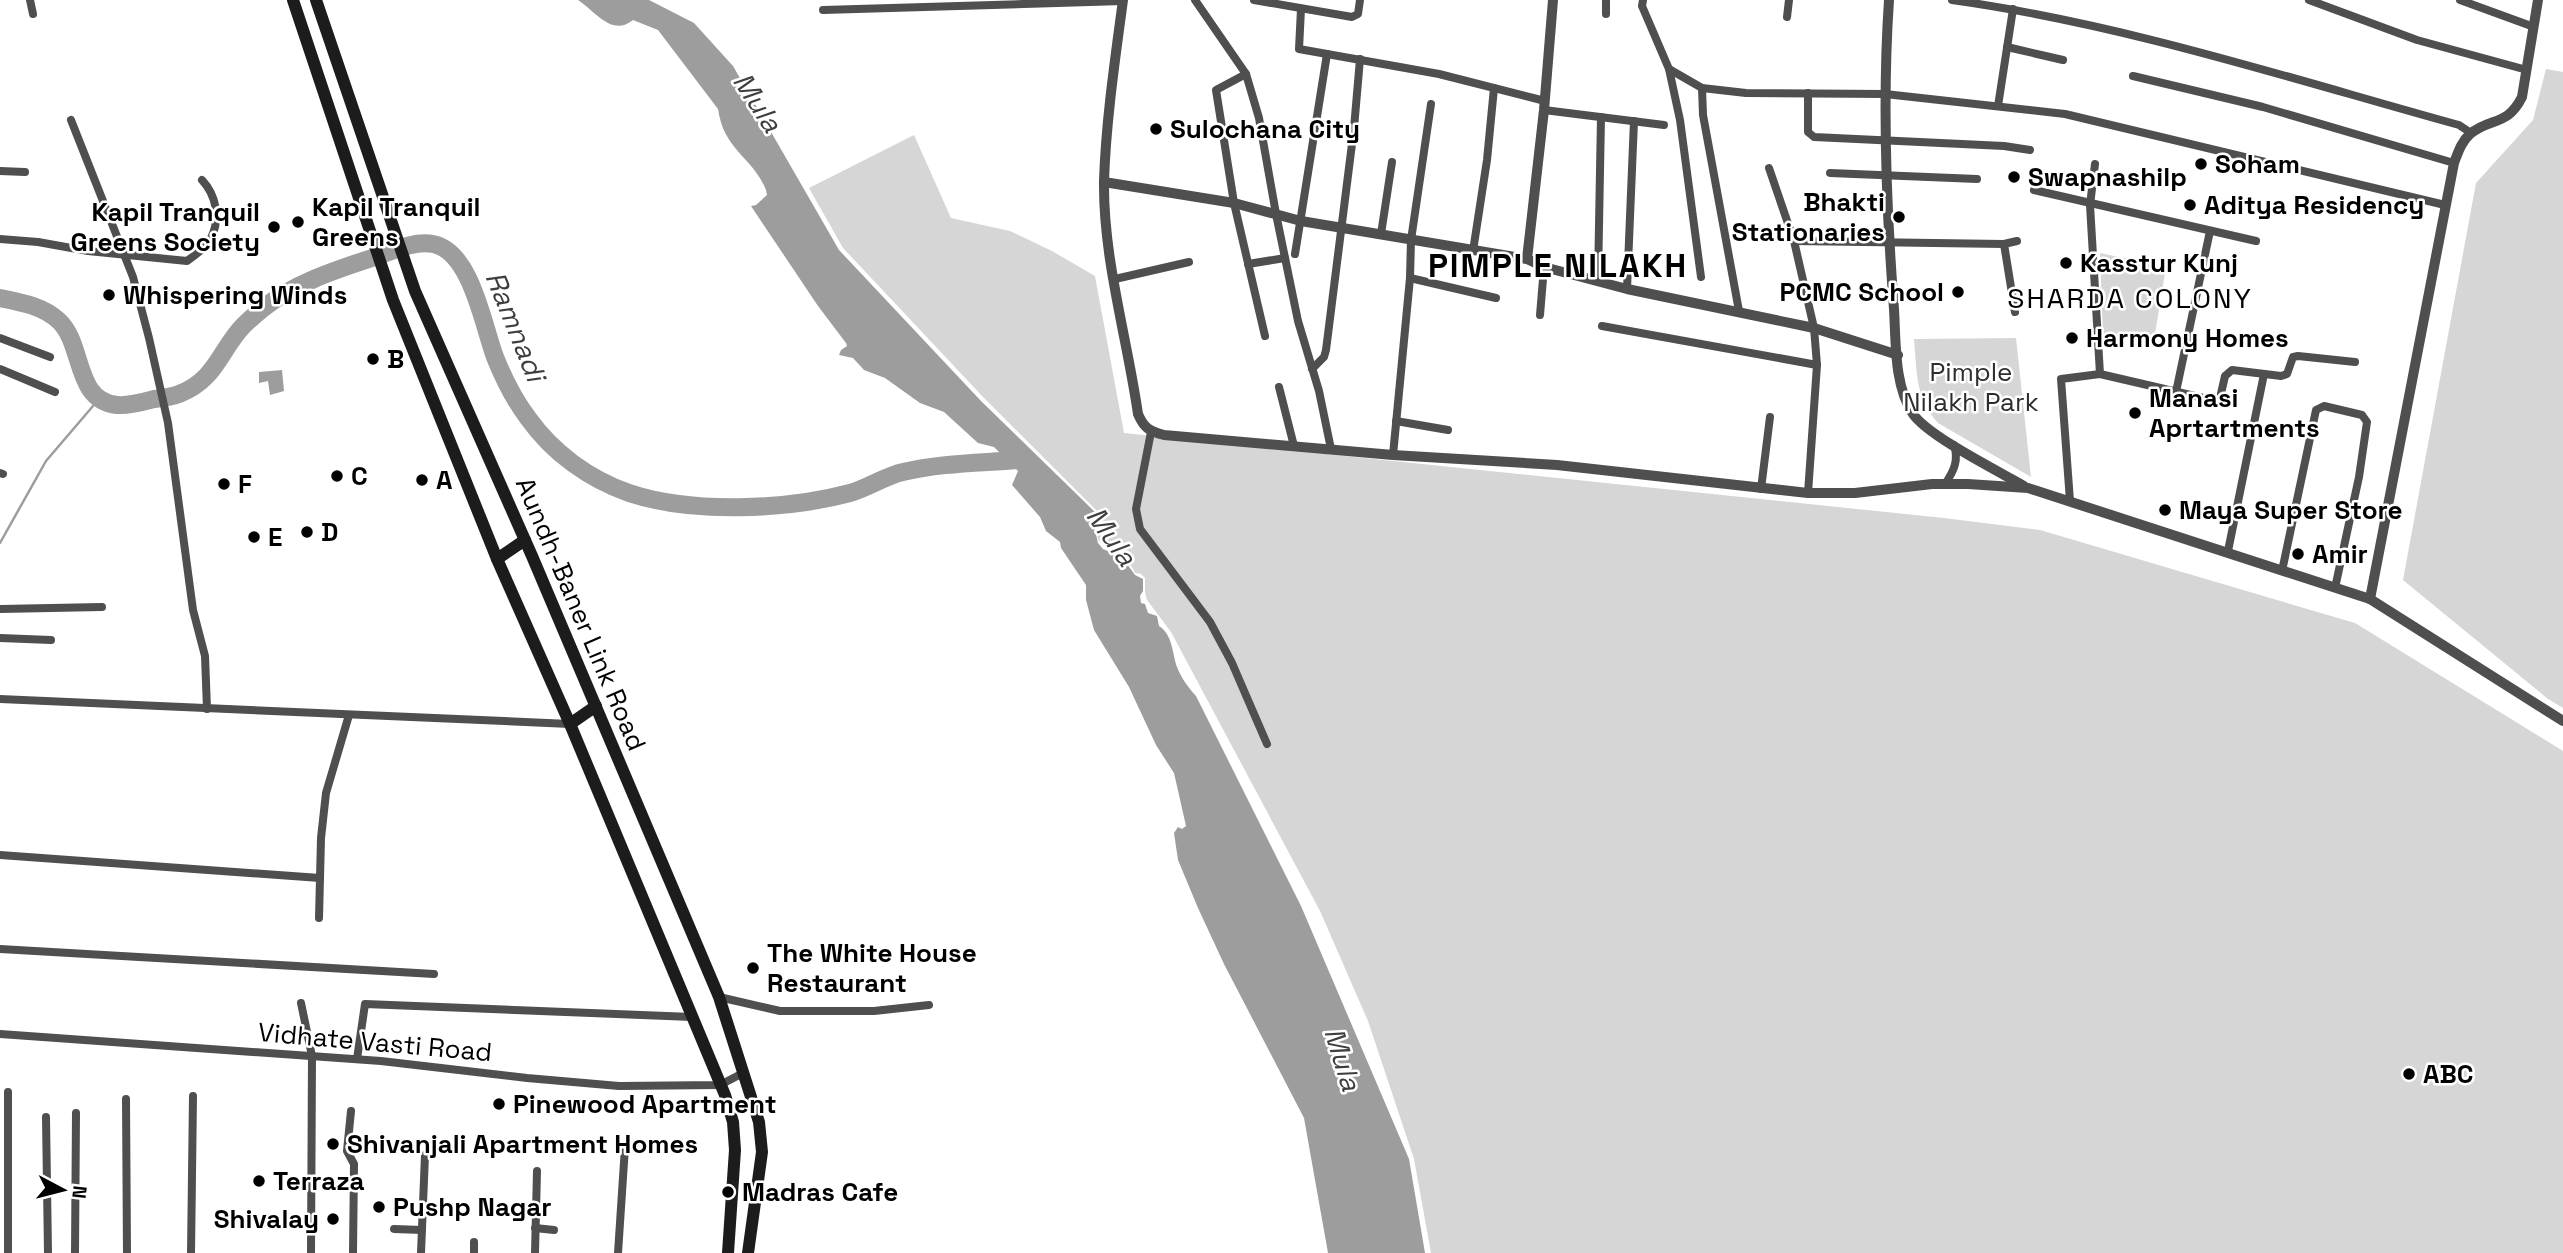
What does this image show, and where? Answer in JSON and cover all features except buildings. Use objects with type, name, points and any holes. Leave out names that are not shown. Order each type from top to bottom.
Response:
[{"type":"main road","name":"Aundh-Baner Link Road","points":[[293,0],[393,300],[497,559],[570,724],[733,1122],[735,1150],[728,1253]]},
{"type":"main road","name":"Aundh-Baner Link Road","points":[[316,0],[415,291],[525,540],[719,997],[759,1122],[762,1152],[748,1253]]},
{"type":"main road","points":[[497,559],[525,540]]},
{"type":"main road","points":[[570,724],[596,706]]},
{"type":"street","points":[[30,0],[33,14]]},
{"type":"street","points":[[1195,0],[1246,74],[1259,118],[1298,321],[1331,449]]},
{"type":"street","points":[[1254,0],[1352,17],[1358,13],[1360,0]]},
{"type":"street","points":[[1527,259],[1545,105],[1553,0]]},
{"type":"street","points":[[1606,0],[1606,14]]},
{"type":"street","points":[[1643,0],[1642,6],[1669,69],[1680,120],[1701,277]]},
{"type":"street","points":[[1787,17],[1789,0]]},
{"type":"street","points":[[1889,0],[1885,140],[1889,242],[1898,355],[1901,381],[1908,405],[1923,426],[2028,488],[2370,599],[2563,721]]},
{"type":"street","points":[[1952,0],[2014,9],[2191,51],[2459,125],[2471,133]]},
{"type":"street","points":[[2309,0],[2417,40],[2527,70]]},
{"type":"street","points":[[2460,0],[2534,27]]},
{"type":"street","points":[[2370,599],[2454,163],[2461,145],[2471,133],[2506,118],[2516,109],[2522,97],[2538,0]]},
{"type":"street","points":[[823,10],[1123,1],[1110,103],[1104,182],[1110,253],[1138,414],[1143,427],[1152,432],[1393,455],[1557,465],[1808,493],[1855,493],[1945,484],[2028,488]]},
{"type":"street","points":[[1301,9],[1299,49],[1439,74],[1545,105],[1601,117],[1664,125]]},
{"type":"street","points":[[1998,106],[2014,9]]},
{"type":"street","points":[[2007,47],[2063,60]]},
{"type":"street","points":[[1295,254],[1327,54]]},
{"type":"street","points":[[1312,369],[1324,357],[1326,349],[1360,59]]},
{"type":"street","points":[[1669,69],[1702,88],[1745,93],[1885,94],[2065,114],[2445,205]]},
{"type":"street","points":[[1246,74],[1216,90],[1234,203],[1265,336]]},
{"type":"street","points":[[2133,76],[2263,107],[2454,163]]},
{"type":"street","points":[[1472,251],[1487,160],[1494,88]]},
{"type":"street","points":[[1702,88],[1703,115],[1739,311]]},
{"type":"street","points":[[1808,93],[1810,135],[2004,146],[2030,150]]},
{"type":"street","points":[[1393,455],[1410,278],[1411,240],[1430,104]]},
{"type":"street","points":[[1598,280],[1601,117]]},
{"type":"street","points":[[71,120],[133,277],[149,338],[168,423],[193,610],[205,656],[207,709]]},
{"type":"street","points":[[1627,289],[1634,121]]},
{"type":"street","points":[[1381,234],[1392,162]]},
{"type":"street","points":[[2095,164],[2090,205],[2100,374]]},
{"type":"street","points":[[1769,168],[1794,241],[1814,328],[1817,365],[1808,493]]},
{"type":"street","points":[[0,172],[24,172]]},
{"type":"street","points":[[1830,173],[1977,179]]},
{"type":"street","points":[[0,240],[54,243],[88,251],[187,261],[211,239],[216,222],[215,199],[211,189],[202,180]]},
{"type":"street","points":[[1104,182],[1234,203],[1301,221],[1527,259],[1544,267],[1627,289],[1814,328],[1898,355]]},
{"type":"street","points":[[2034,190],[2256,241]]},
{"type":"street","points":[[2176,392],[2210,231]]},
{"type":"street","points":[[1794,241],[2004,244],[2017,241]]},
{"type":"street","points":[[2004,244],[2015,312]]},
{"type":"street","points":[[1248,264],[1285,258]]},
{"type":"street","points":[[1115,279],[1189,262]]},
{"type":"street","points":[[1540,315],[1544,267]]},
{"type":"street","points":[[1410,278],[1496,298]]},
{"type":"street","points":[[1602,326],[1817,365]]},
{"type":"street","points":[[0,338],[50,358]]},
{"type":"street","points":[[2070,501],[2061,379],[2100,374],[2216,399],[2225,376],[2232,370],[2281,376],[2287,374],[2293,357],[2298,356],[2355,362]]},
{"type":"street","points":[[0,369],[55,392]]},
{"type":"street","points":[[2228,551],[2264,374]]},
{"type":"street","points":[[1279,387],[1294,446]]},
{"type":"street","points":[[2282,571],[2316,411],[2324,406],[2362,415],[2367,422],[2359,477],[2335,588]]},
{"type":"street","points":[[1761,489],[1770,417]]},
{"type":"street","points":[[1396,421],[1448,430]]},
{"type":"street","points":[[1152,432],[1136,520],[1210,622],[1232,663],[1267,744]]},
{"type":"street","points":[[1945,484],[1955,466],[1957,454],[1954,445]]},
{"type":"street","points":[[0,609],[102,607]]},
{"type":"street","points":[[0,638],[51,640]]},
{"type":"street","points":[[0,699],[570,724]]},
{"type":"street","points":[[319,918],[321,838],[326,793],[349,715]]},
{"type":"street","points":[[0,855],[320,878]]},
{"type":"street","points":[[0,949],[434,974]]},
{"type":"street","points":[[719,997],[779,1011],[874,1012],[929,1005]]},
{"type":"street","points":[[301,1003],[312,1056],[311,1253]]},
{"type":"street","points":[[357,1059],[365,1004],[692,1017]]},
{"type":"street","name":"Vidhate Vasti Road","points":[[0,1034],[357,1059],[619,1086],[720,1085],[743,1073]]},
{"type":"street","points":[[8,1091],[8,1253]]},
{"type":"street","points":[[191,1253],[193,1096]]},
{"type":"street","points":[[126,1099],[127,1253]]},
{"type":"street","points":[[351,1111],[347,1151],[354,1164],[353,1253]]},
{"type":"street","points":[[75,1253],[76,1113]]},
{"type":"street","points":[[46,1118],[48,1253]]},
{"type":"street","points":[[618,1253],[625,1147]]},
{"type":"street","points":[[421,1253],[425,1155]]},
{"type":"street","points":[[535,1253],[537,1171]]},
{"type":"street","points":[[394,1228],[422,1230]]},
{"type":"street","points":[[536,1228],[554,1230]]},
{"type":"street","points":[[474,1242],[474,1253]]},
{"type":"green space","points":[[2546,69],[2563,72],[2563,708],[2548,699],[2403,580],[2476,183],[2533,120]]},
{"type":"green space","points":[[914,135],[951,218],[1010,231],[1095,276],[1124,433],[2040,530],[2355,623],[2563,751],[2563,1253],[1431,1253],[1414,1159],[1368,1021],[1320,911],[1171,632],[1147,600],[1145,578],[1135,573],[1125,559],[1098,539],[1101,520],[1097,511],[984,398],[843,248],[809,188]]},
{"type":"green space","points":[[2100,253],[2166,267],[2154,340],[2103,335]]},
{"type":"green space","name":"Pimple Nilakh Park","points":[[2016,338],[2031,477],[1938,423],[1925,404],[1917,373],[1914,339]]},
{"type":"water","name":"Mula","points":[[578,0],[649,0],[694,23],[733,66],[839,250],[981,401],[1096,513],[1098,521],[1095,530],[1098,543],[1103,549],[1122,557],[1135,575],[1143,579],[1141,603],[1145,604],[1148,613],[1157,616],[1159,626],[1167,634],[1179,671],[1196,696],[1301,906],[1409,1159],[1425,1253],[1328,1253],[1304,1118],[1224,964],[1178,860],[1174,833],[1178,827],[1182,829],[1186,826],[1174,773],[1156,745],[1129,687],[1094,630],[1086,600],[1086,585],[1061,548],[1060,542],[1046,531],[1040,517],[1012,485],[1018,471],[994,447],[978,443],[944,412],[920,403],[885,378],[864,370],[853,358],[839,355],[847,346],[846,343],[751,206],[767,195],[766,190],[754,169],[726,135],[718,109],[658,30],[633,20],[625,25],[611,24]]},
{"type":"water","points":[[282,370],[284,391],[270,395],[268,381],[259,383],[259,372]]},
{"type":"waterway","name":"Ramnadi","points":[[0,298],[31,305],[53,316],[67,331],[86,383],[93,393],[103,401],[117,405],[131,404],[173,396],[201,381],[243,326],[287,292],[329,273],[402,247],[433,244],[446,250],[466,274],[502,373],[518,404],[538,431],[560,453],[586,472],[629,493],[654,500],[710,507],[769,506],[850,493],[896,474],[917,469],[1017,460]]},
{"type":"waterway","points":[[0,543],[46,461],[99,399]]},
{"type":"place","name":"Sulochana City","points":[[1156,129]]},
{"type":"place","name":"Soham","points":[[2201,164]]},
{"type":"place","name":"Swapnashilp","points":[[2014,177]]},
{"type":"place","name":"Aditya Residency","points":[[2190,205]]},
{"type":"place","name":"Bhakti Stationaries","points":[[1899,217]]},
{"type":"place","name":"Kapil Tranquil Greens","points":[[298,222]]},
{"type":"place","name":"Kapil Tranquil Greens Society","points":[[274,227]]},
{"type":"place","name":"Kasstur Kunj","points":[[2066,263]]},
{"type":"place","name":"PCMC School","points":[[1958,292]]},
{"type":"place","name":"Whispering Winds","points":[[109,295]]},
{"type":"place","name":"Harmony Homes","points":[[2072,338]]},
{"type":"place","name":"B","points":[[373,359]]},
{"type":"place","name":"Manasi Aprtartments","points":[[2135,413]]},
{"type":"place","name":"C","points":[[337,476]]},
{"type":"place","name":"A","points":[[422,480]]},
{"type":"place","name":"F","points":[[224,484]]},
{"type":"place","name":"Maya Super Store","points":[[2165,510]]},
{"type":"place","name":"D","points":[[307,532]]},
{"type":"place","name":"E","points":[[254,537]]},
{"type":"place","name":"Amir","points":[[2298,554]]},
{"type":"place","name":"The White House Restaurant","points":[[753,968]]},
{"type":"place","name":"ABC","points":[[2409,1074]]},
{"type":"place","name":"Pinewood Apartment","points":[[499,1104]]},
{"type":"place","name":"Shivanjali Apartment Homes","points":[[333,1144]]},
{"type":"place","name":"Terraza","points":[[259,1181]]},
{"type":"place","name":"Madras Cafe","points":[[728,1192]]},
{"type":"place","name":"Pushp Nagar","points":[[379,1207]]},
{"type":"place","name":"Shivalay","points":[[333,1219]]},
{"type":"district","name":"PIMPLE NILAKH","points":[[1558,266]]},
{"type":"district","name":"SHARDA COLONY","points":[[2130,298]]}]
